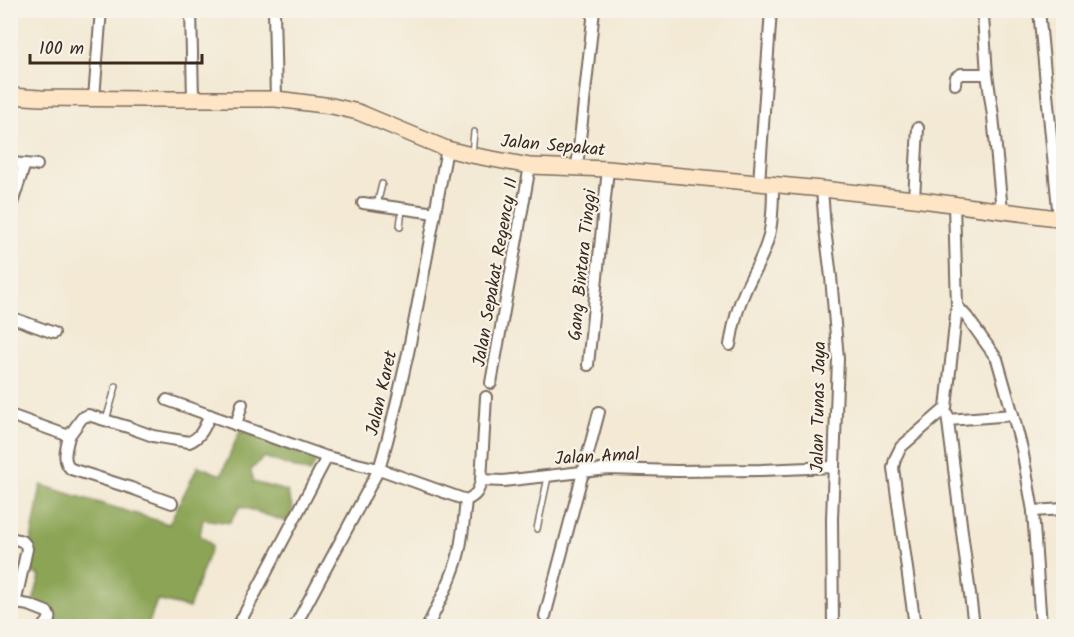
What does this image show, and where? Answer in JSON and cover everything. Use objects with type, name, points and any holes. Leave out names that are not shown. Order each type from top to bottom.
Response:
[{"type":"main road","name":"Jalan Sepakat","points":[[10,96],[276,99],[332,106],[358,112],[447,149],[530,166],[608,169],[822,189],[1061,219]]},
{"type":"street","points":[[94,98],[101,10]]},
{"type":"street","points":[[191,10],[193,99]]},
{"type":"street","points":[[274,10],[276,99]]},
{"type":"street","points":[[577,167],[594,10]]},
{"type":"street","points":[[730,345],[738,308],[769,236],[772,214],[766,184],[771,10]]},
{"type":"street","points":[[1039,10],[1061,219]]},
{"type":"street","points":[[984,16],[987,74],[1002,211]]},
{"type":"street","points":[[955,84],[956,77],[961,74],[987,74]]},
{"type":"street","points":[[914,199],[918,128]]},
{"type":"street","name":"Jalan Karet","points":[[296,627],[379,469],[386,447],[420,294],[447,149]]},
{"type":"street","points":[[10,163],[37,165]]},
{"type":"street","points":[[10,209],[25,164]]},
{"type":"street","name":"Jalan Sepakat Regency II","points":[[491,383],[530,166]]},
{"type":"street","name":"Gang Bintara Tinggi","points":[[588,365],[608,169]]},
{"type":"street","name":"Jalan Tunas Jaya","points":[[822,189],[838,359],[832,519],[833,627]]},
{"type":"street","points":[[363,203],[435,213]]},
{"type":"street","points":[[954,204],[957,306],[946,408],[974,627]]},
{"type":"street","points":[[957,306],[997,359],[1022,449],[1033,512],[1041,627]]},
{"type":"street","points":[[10,317],[54,333]]},
{"type":"street","points":[[167,400],[327,457],[379,469],[466,500],[479,490],[481,480],[486,397]]},
{"type":"street","points":[[236,425],[242,404]]},
{"type":"street","points":[[915,627],[893,468],[902,447],[946,408]]},
{"type":"street","points":[[545,616],[599,412]]},
{"type":"street","points":[[10,414],[69,436]]},
{"type":"street","points":[[172,503],[71,469],[65,459],[69,436],[88,415],[153,436],[189,442],[201,434],[210,415]]},
{"type":"street","points":[[948,420],[1013,415]]},
{"type":"street","points":[[238,627],[327,457]]},
{"type":"street","name":"Jalan Amal","points":[[481,480],[503,481],[608,469],[761,470],[834,466]]},
{"type":"street","points":[[428,627],[459,554],[466,500]]},
{"type":"street","points":[[1033,512],[1064,509]]},
{"type":"street","points":[[10,538],[24,542],[27,549],[13,603],[39,608],[48,613],[49,618],[44,627]]},
{"type":"lane","points":[[471,155],[474,132]]},
{"type":"lane","points":[[377,205],[382,184]]},
{"type":"lane","points":[[400,227],[402,209]]},
{"type":"lane","points":[[106,420],[116,386]]},
{"type":"lane","points":[[537,529],[549,475]]},
{"type":"green space","points":[[240,431],[319,456],[310,473],[264,457],[251,470],[253,482],[287,491],[293,509],[287,522],[240,506],[230,523],[203,519],[200,535],[212,545],[189,608],[157,600],[148,626],[53,626],[57,618],[54,611],[33,602],[40,576],[26,569],[41,485],[169,524],[198,466],[221,475]]}]
